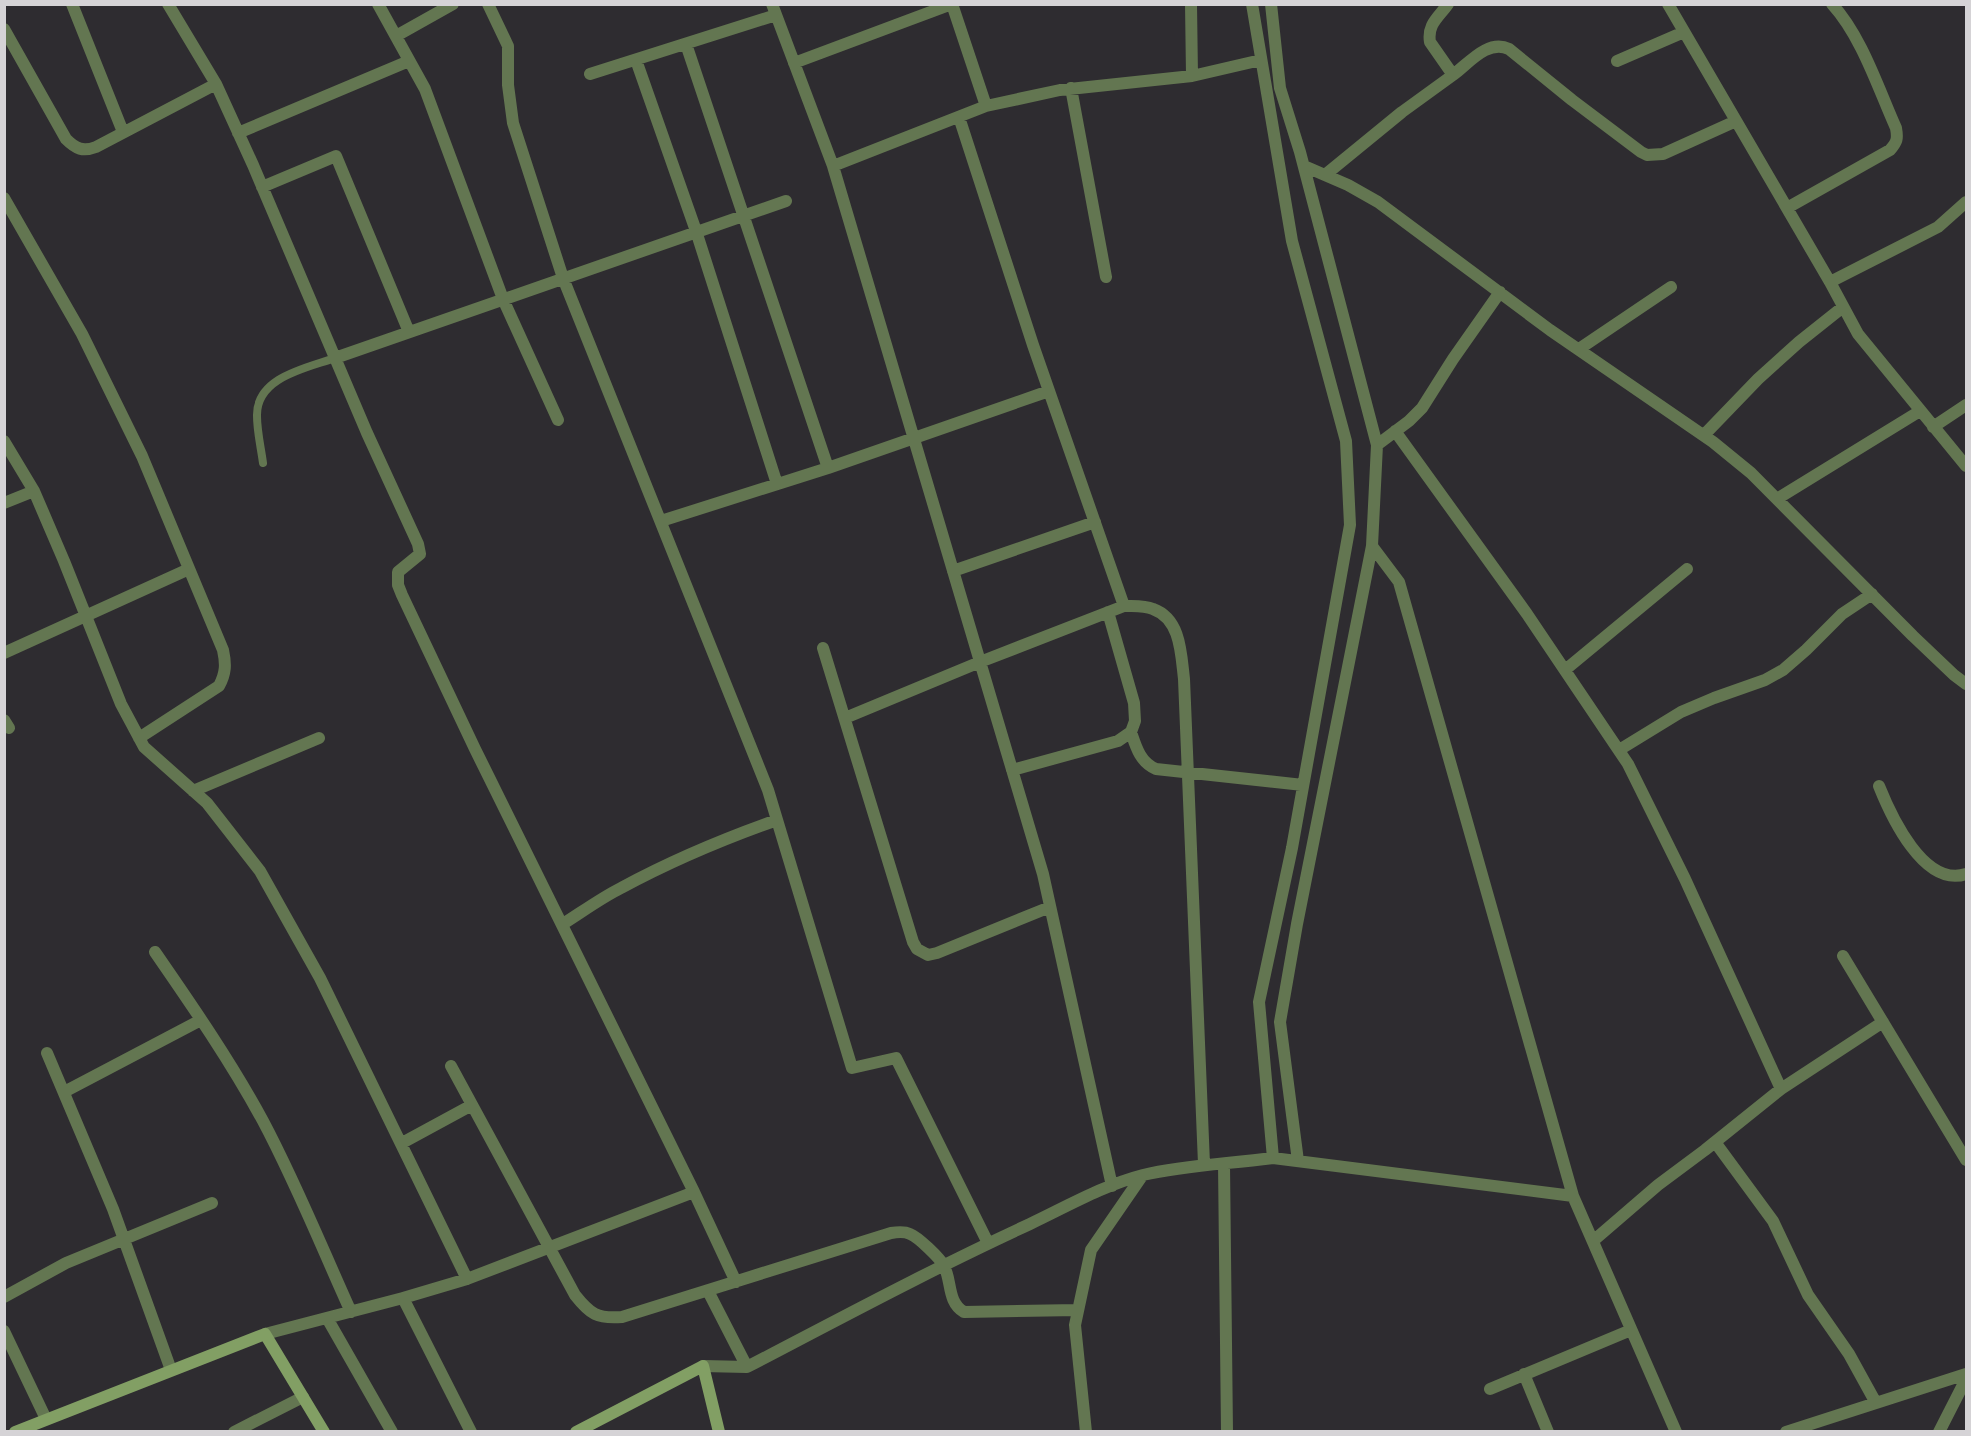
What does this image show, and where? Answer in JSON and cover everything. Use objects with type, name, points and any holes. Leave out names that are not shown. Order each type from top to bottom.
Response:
[{"type":"main road","points":[[15,1431],[265,1334],[324,1431]]},
{"type":"main road","points":[[576,1431],[703,1366],[719,1431]]},
{"type":"street","points":[[72,4],[123,132]]},
{"type":"street","points":[[168,4],[216,84],[421,550],[420,554],[398,572],[398,585],[402,595],[736,1282]]},
{"type":"street","points":[[378,4],[425,89],[503,299],[558,420]]},
{"type":"street","points":[[396,36],[453,4]]},
{"type":"street","points":[[488,4],[508,46],[508,85],[513,123],[563,278],[768,790],[852,1068],[896,1058],[988,1243]]},
{"type":"street","points":[[794,63],[952,4],[986,106]]},
{"type":"street","points":[[1191,4],[1192,76]]},
{"type":"street","points":[[1252,4],[1292,241],[1346,441],[1350,525],[1304,785],[1259,1002],[1273,1158]]},
{"type":"street","points":[[1271,4],[1280,87],[1304,166],[1377,445],[1372,546],[1297,924],[1280,1022],[1298,1161]]},
{"type":"street","points":[[1448,4],[1434,20],[1429,35],[1431,42],[1453,75]]},
{"type":"street","points":[[1668,4],[1858,333],[1966,466]]},
{"type":"street","points":[[1787,208],[1890,150],[1897,143],[1896,128],[1855,36],[1846,20],[1832,4]]},
{"type":"street","points":[[590,74],[686,44],[774,10],[833,166],[1043,874],[1112,1186]]},
{"type":"street","points":[[4,29],[66,139],[74,147],[88,150],[216,84]]},
{"type":"street","points":[[1617,61],[1684,32]]},
{"type":"street","points":[[686,44],[828,468]]},
{"type":"street","points":[[1325,176],[1402,112],[1486,49],[1502,46],[1509,49],[1572,100],[1647,155],[1663,154],[1736,121]]},
{"type":"street","points":[[636,60],[696,231],[777,484]]},
{"type":"street","points":[[833,166],[986,106],[1071,88],[1192,76],[1261,60]]},
{"type":"street","points":[[238,133],[409,61]]},
{"type":"street","points":[[1071,88],[1106,277]]},
{"type":"street","points":[[959,117],[1049,391],[1124,606]]},
{"type":"street","points":[[262,187],[336,156],[409,332]]},
{"type":"street","points":[[1304,166],[1378,202],[1579,350],[1704,435],[1751,473],[1913,636],[1966,684]]},
{"type":"street","points":[[4,198],[82,334],[142,456],[223,650],[226,666],[219,686],[140,738]]},
{"type":"street","points":[[335,358],[786,201]]},
{"type":"street","points":[[1830,282],[1938,226],[1966,202]]},
{"type":"street","points":[[1579,350],[1671,286]]},
{"type":"street","points":[[1377,445],[1422,408],[1500,292]]},
{"type":"street","points":[[1704,435],[1758,379],[1843,307]]},
{"type":"street","points":[[661,521],[828,468],[1049,391]]},
{"type":"street","points":[[1934,427],[1966,405]]},
{"type":"street","points":[[1777,499],[1920,411]]},
{"type":"street","points":[[1395,431],[1527,614],[1628,764],[1685,879],[1781,1089]]},
{"type":"street","points":[[4,441],[34,491],[120,704],[144,747],[207,803],[260,871],[320,978],[467,1279]]},
{"type":"street","points":[[4,504],[34,491]]},
{"type":"street","points":[[953,571],[1095,522]]},
{"type":"street","points":[[1372,546],[1399,582],[1573,1196],[1676,1431]]},
{"type":"street","points":[[4,653],[189,569]]},
{"type":"street","points":[[1565,670],[1687,569]]},
{"type":"street","points":[[1619,750],[1681,712],[1765,680],[1783,670],[1842,614],[1872,594]]},
{"type":"street","points":[[845,718],[1124,606],[1145,607],[1164,613],[1179,639],[1184,679],[1204,1164]]},
{"type":"street","points":[[1012,770],[1118,741],[1131,732],[1135,721],[1134,703],[1108,612]]},
{"type":"street","points":[[823,648],[917,950],[928,956],[1050,907]]},
{"type":"street","points":[[1131,732],[1142,760],[1156,769],[1304,785]]},
{"type":"street","points":[[193,791],[319,738]]},
{"type":"street","points":[[1879,786],[1900,831],[1926,863],[1948,875],[1966,874]]},
{"type":"street","points":[[563,924],[618,889],[668,863],[777,820]]},
{"type":"street","points":[[155,952],[224,1054],[283,1160],[351,1311]]},
{"type":"street","points":[[1843,956],[1966,1160]]},
{"type":"street","points":[[63,1092],[201,1020]]},
{"type":"street","points":[[1593,1241],[1658,1185],[1781,1089],[1883,1022]]},
{"type":"street","points":[[47,1053],[124,1238],[171,1370]]},
{"type":"street","points":[[451,1066],[575,1295],[594,1316],[622,1317],[891,1233],[902,1232],[918,1239],[944,1265],[954,1304],[964,1312],[1078,1310]]},
{"type":"street","points":[[402,1143],[472,1105]]},
{"type":"street","points":[[1715,1142],[1773,1221],[1808,1295],[1849,1354],[1876,1403]]},
{"type":"street","points":[[703,1366],[747,1367],[988,1243],[1112,1186],[1142,1176],[1204,1164],[1273,1158],[1573,1196]]},
{"type":"street","points":[[1224,1164],[1227,1431]]},
{"type":"street","points":[[1086,1431],[1075,1325],[1091,1250],[1142,1176]]},
{"type":"street","points":[[265,1334],[467,1279],[694,1192]]},
{"type":"street","points":[[4,1297],[66,1263],[212,1203]]},
{"type":"street","points":[[708,1291],[747,1367]]},
{"type":"street","points":[[403,1298],[471,1431]]},
{"type":"street","points":[[327,1318],[392,1431]]},
{"type":"street","points":[[1490,1389],[1632,1330]]},
{"type":"street","points":[[4,1331],[46,1419]]},
{"type":"street","points":[[1524,1374],[1548,1431]]},
{"type":"street","points":[[1786,1431],[1966,1376]]},
{"type":"street","points":[[1939,1431],[1966,1376]]},
{"type":"street","points":[[234,1431],[303,1397]]},
{"type":"lane","points":[[263,463],[256,414],[260,398],[266,389],[293,373],[335,358]]}]
